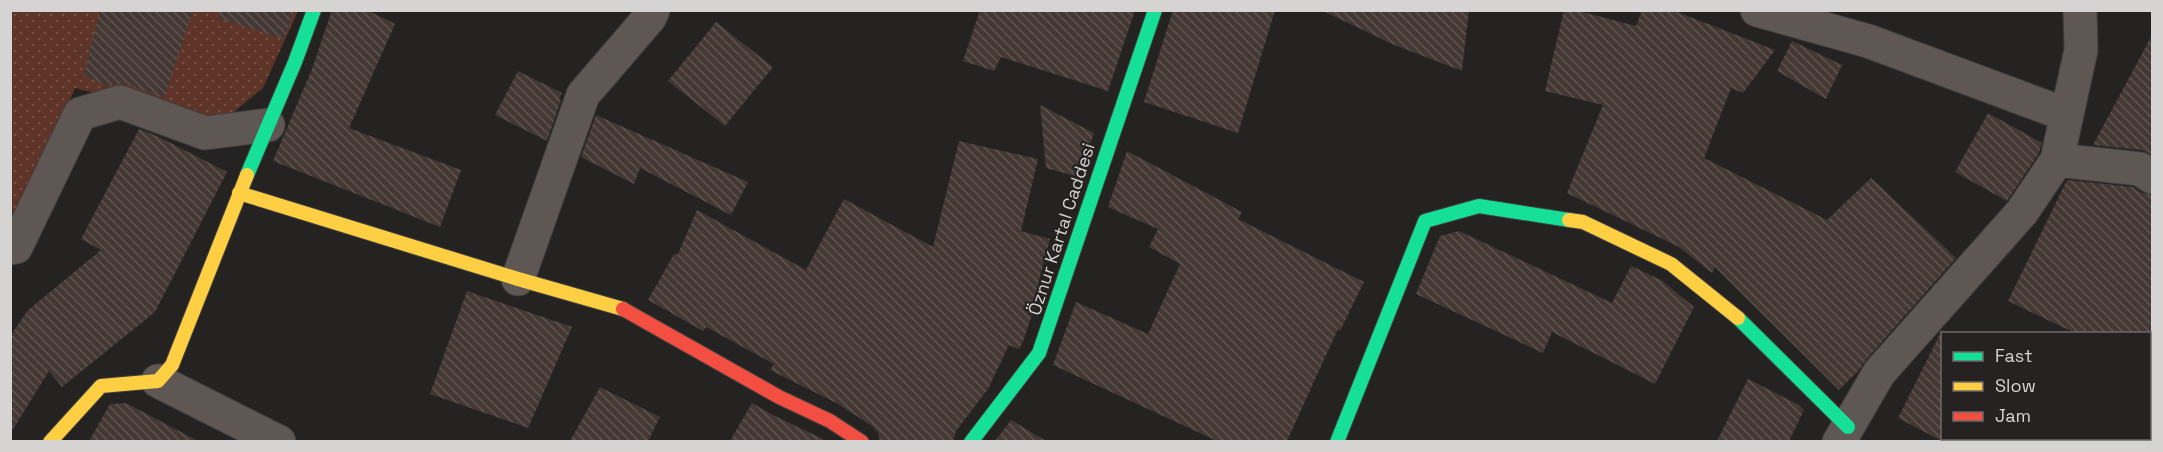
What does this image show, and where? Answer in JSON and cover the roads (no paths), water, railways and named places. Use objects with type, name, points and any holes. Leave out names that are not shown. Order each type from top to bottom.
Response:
[{"type":"street","points":[[158,381],[172,364],[314,10]]},
{"type":"street","points":[[518,279],[583,95],[650,17],[653,10]]},
{"type":"street","name":"Öznur Kartal Caddesi","points":[[971,441],[1039,353],[1155,10]]},
{"type":"street","points":[[1757,10],[1868,40],[2067,115]]},
{"type":"street","points":[[1337,441],[1425,221],[1479,206],[1583,222],[1671,264],[1748,325],[1844,434],[1880,373],[2022,212],[2057,160],[2081,50],[2080,10]]},
{"type":"street","points":[[10,248],[16,247],[80,114],[120,102],[205,133],[268,125]]},
{"type":"street","points":[[2057,160],[2140,169],[2152,177]]},
{"type":"street","points":[[239,193],[518,279],[628,310],[779,397],[830,421],[862,441]]},
{"type":"street","points":[[50,441],[101,386],[158,381],[279,441]]}]
